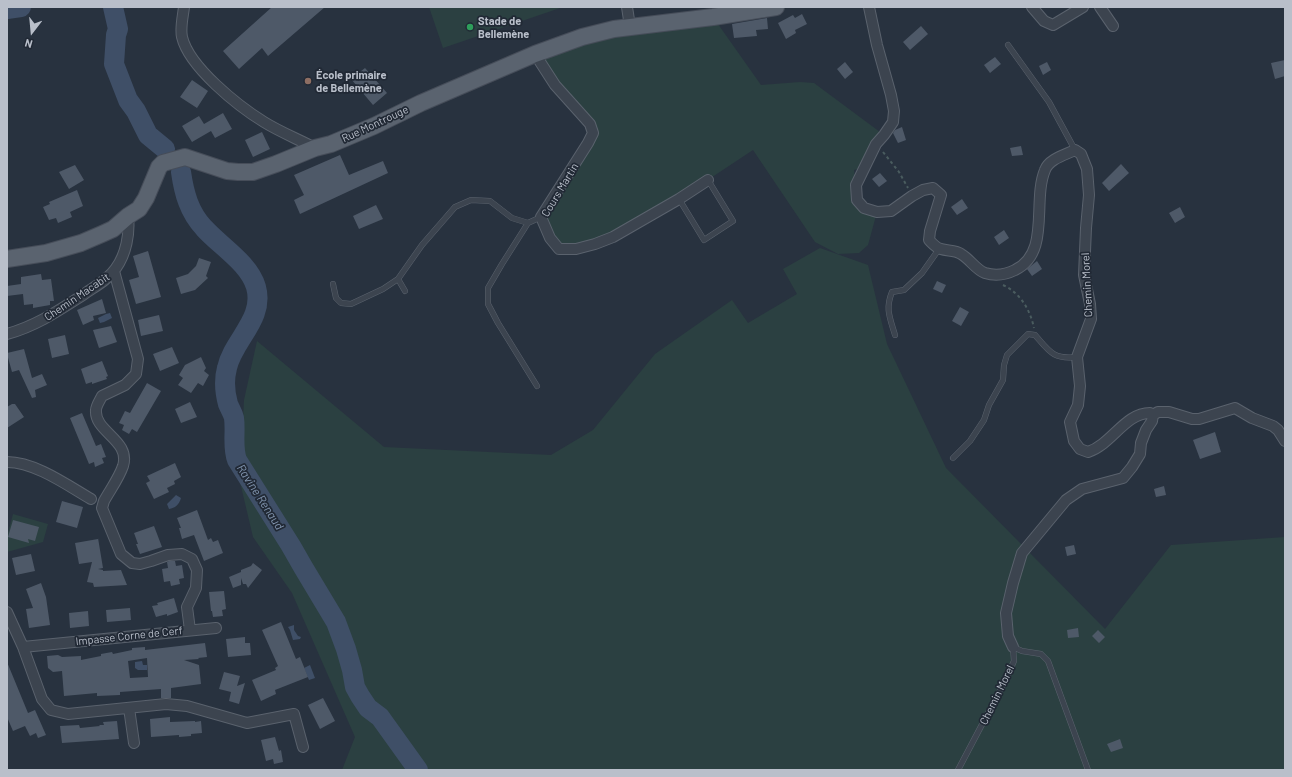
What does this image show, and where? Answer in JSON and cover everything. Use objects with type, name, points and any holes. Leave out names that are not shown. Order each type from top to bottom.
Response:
[{"type":"main road","name":"Rue Montrouge","points":[[7,259],[46,253],[81,243],[113,229],[139,209],[146,198],[159,167],[163,163],[185,157],[227,171],[253,172],[315,148],[331,144],[535,54],[582,37],[614,29],[713,18],[776,7]]},
{"type":"street","points":[[184,7],[182,37],[197,66],[231,98],[264,122],[315,148]]},
{"type":"street","points":[[627,7],[629,20],[634,27]]},
{"type":"street","points":[[869,7],[894,111],[892,122],[876,144],[856,185],[857,200],[864,208],[877,212],[891,211],[912,196],[923,190],[933,188],[941,195],[930,231],[929,240],[939,249],[961,253],[984,273],[996,275],[1008,274],[1021,268],[1030,259],[1036,245],[1040,192],[1045,169],[1050,162],[1075,150]]},
{"type":"street","points":[[1032,7],[1044,21],[1053,25],[1083,7]]},
{"type":"street","points":[[1100,7],[1113,26]]},
{"type":"street","name":"Cours Martin","points":[[535,54],[555,85],[590,124],[593,133],[588,144],[541,217],[550,238],[559,248],[576,249],[613,237],[679,199],[708,180]]},
{"type":"street","name":"Chemin Morel","points":[[1013,647],[1008,636],[1006,613],[1022,553],[1066,500],[1082,488],[1123,478],[1140,454],[1141,443],[1146,430],[1152,421],[1153,415],[1150,413],[1144,413],[1129,421],[1104,444],[1093,451],[1088,452],[1080,449],[1074,442],[1070,422],[1078,405],[1080,386],[1077,357],[1091,319],[1090,304],[1084,275],[1089,195],[1088,169],[1082,154],[1075,150]]},
{"type":"street","name":"Chemin Macabit","points":[[7,334],[43,320],[108,278],[123,256],[129,226],[128,216]]},
{"type":"street","name":"Impasse Corne de Cerf","points":[[23,647],[190,630],[187,607],[196,588],[197,570],[192,559],[182,554],[168,555],[140,564],[132,563],[121,554],[102,508],[104,501],[123,465],[124,456],[120,446],[97,418],[96,409],[102,396],[125,385],[136,374],[138,359],[114,271]]},
{"type":"street","points":[[1153,415],[1158,412],[1164,412],[1192,419],[1199,419],[1236,408],[1252,418],[1273,426],[1278,430],[1285,441]]},
{"type":"street","points":[[7,462],[29,466],[48,474],[91,499]]},
{"type":"street","points":[[7,612],[23,647],[42,699],[51,710],[68,714],[166,704],[187,706],[246,723],[294,714],[303,747]]},
{"type":"street","points":[[190,630],[216,628]]},
{"type":"street","points":[[129,708],[134,743]]},
{"type":"lane","points":[[1008,45],[1049,102],[1075,150]]},
{"type":"lane","points":[[679,199],[704,240],[733,221],[708,180]]},
{"type":"lane","points":[[333,284],[336,298],[341,303],[351,304],[398,280],[422,245],[454,208],[470,200],[490,202],[512,218],[528,223]]},
{"type":"lane","points":[[537,386],[488,304],[488,288],[528,223],[541,217]]},
{"type":"lane","points":[[895,335],[888,310],[889,299],[892,292],[904,290],[922,273],[939,249]]},
{"type":"lane","points":[[398,280],[405,291]]},
{"type":"lane","points":[[953,458],[966,445],[984,420],[989,405],[1003,380],[1004,365],[1007,355],[1028,334],[1035,335],[1051,354],[1067,358],[1077,357]]},
{"type":"lane","points":[[1013,647],[1022,651],[1041,654],[1048,661],[1088,770]]},
{"type":"lane","name":"Chemin Morel","points":[[958,770],[1006,679],[1014,661],[1013,647]]},
{"type":"path","points":[[876,144],[899,172],[912,196]]},
{"type":"path","points":[[996,275],[1001,284],[1016,293],[1023,302],[1029,312],[1035,335]]},
{"type":"green space","name":"Stade de Bellemène","points":[[429,7],[563,7],[443,48]]},
{"type":"green space","points":[[713,17],[761,85],[800,82],[814,83],[884,135],[864,167],[854,170],[857,200],[877,212],[868,245],[859,253],[838,254],[815,242],[753,150],[679,199],[613,237],[559,249],[541,217],[593,133],[535,54],[582,37]]},
{"type":"green space","points":[[820,248],[868,265],[887,344],[946,468],[1105,629],[1171,545],[1285,537],[1285,770],[342,770],[355,737],[292,593],[253,537],[240,482],[244,400],[257,341],[384,447],[551,455],[593,430],[655,354],[732,300],[748,323],[797,294],[783,269]]},
{"type":"green space","points":[[13,514],[48,524],[43,542],[7,552],[7,537]]},
{"type":"water","points":[[110,313],[112,318],[100,323],[98,318]]},
{"type":"water","points":[[176,495],[181,498],[179,503],[175,507],[169,509],[167,504]]},
{"type":"water","points":[[294,625],[294,630],[298,636],[301,637],[300,639],[293,640],[288,627]]},
{"type":"water","points":[[142,661],[143,665],[147,665],[147,670],[138,670],[135,668],[135,662]]},
{"type":"water","points":[[310,665],[315,678],[309,680],[304,668]]},
{"type":"building","points":[[272,7],[325,7],[268,56],[262,48],[239,69],[223,51]]},
{"type":"building","points":[[802,14],[807,24],[795,30],[796,33],[786,39],[778,23],[793,15],[795,18]]},
{"type":"building","points":[[767,18],[768,29],[756,30],[757,36],[734,38],[732,24]]},
{"type":"building","points":[[921,26],[928,34],[910,50],[903,42]]},
{"type":"building","points":[[995,57],[1001,64],[990,73],[984,65]]},
{"type":"building","points":[[1285,60],[1285,76],[1275,79],[1271,63]]},
{"type":"building","points":[[845,62],[853,72],[845,79],[837,69]]},
{"type":"building","points":[[1047,62],[1051,70],[1043,75],[1039,66]]},
{"type":"building","points":[[365,68],[387,93],[373,105],[351,79]]},
{"type":"building","points":[[192,80],[208,91],[197,108],[180,97]]},
{"type":"building","points":[[223,113],[232,129],[215,138],[211,131],[192,142],[182,126],[199,116],[204,124]]},
{"type":"building","points":[[902,127],[906,140],[898,143],[893,133],[895,130]]},
{"type":"building","points":[[262,132],[270,149],[253,157],[245,140]]},
{"type":"building","points":[[1021,146],[1023,155],[1012,156],[1010,148]]},
{"type":"building","points":[[340,155],[349,175],[383,161],[388,173],[300,214],[294,200],[304,195],[294,175]]},
{"type":"building","points":[[1121,164],[1129,173],[1109,191],[1102,183]]},
{"type":"building","points":[[75,165],[84,180],[69,189],[59,172]]},
{"type":"building","points":[[880,173],[887,181],[879,187],[872,179]]},
{"type":"building","points":[[77,190],[83,206],[70,212],[72,217],[58,223],[56,218],[49,220],[43,207],[50,204],[49,202]]},
{"type":"building","points":[[962,199],[968,208],[957,215],[951,207]]},
{"type":"building","points":[[376,205],[383,219],[359,229],[353,216]]},
{"type":"building","points":[[1180,207],[1185,217],[1175,223],[1169,213]]},
{"type":"building","points":[[1004,230],[1009,238],[999,245],[994,237]]},
{"type":"building","points":[[148,251],[161,297],[136,304],[129,280],[139,277],[133,256]]},
{"type":"building","points":[[199,258],[211,262],[206,276],[208,278],[195,290],[181,294],[176,278],[188,274],[196,266]]},
{"type":"building","points":[[1037,261],[1042,269],[1032,276],[1027,269]]},
{"type":"building","points":[[41,274],[42,280],[51,279],[54,301],[50,301],[50,305],[33,308],[33,304],[24,305],[23,294],[7,296],[7,286],[21,284],[21,277]]},
{"type":"building","points":[[937,281],[946,285],[942,293],[933,289]]},
{"type":"building","points":[[102,299],[106,313],[93,316],[94,320],[83,325],[77,310]]},
{"type":"building","points":[[960,307],[969,312],[961,326],[952,321]]},
{"type":"building","points":[[159,315],[163,331],[141,336],[138,320]]},
{"type":"building","points":[[111,326],[117,342],[99,348],[93,330]]},
{"type":"building","points":[[65,335],[69,354],[52,358],[48,339]]},
{"type":"building","points":[[172,347],[179,363],[160,371],[153,354]]},
{"type":"building","points":[[24,349],[32,378],[42,374],[47,385],[35,390],[36,397],[32,398],[19,370],[12,372],[7,354]]},
{"type":"building","points":[[201,357],[206,368],[204,371],[209,375],[203,386],[198,383],[191,393],[178,385],[183,378],[179,375],[185,365]]},
{"type":"building","points":[[102,361],[108,376],[106,377],[107,379],[92,384],[92,382],[86,384],[81,369]]},
{"type":"building","points":[[147,383],[161,391],[137,432],[132,429],[129,434],[122,430],[124,425],[119,423],[125,411],[130,413]]},
{"type":"building","points":[[190,402],[197,417],[181,423],[175,409]]},
{"type":"building","points":[[15,404],[24,417],[7,428],[7,407]]},
{"type":"building","points":[[82,413],[96,446],[101,444],[106,457],[102,458],[104,463],[95,467],[94,462],[89,464],[70,418]]},
{"type":"building","points":[[1215,432],[1221,452],[1200,459],[1193,440]]},
{"type":"building","points":[[175,463],[181,477],[174,481],[175,484],[167,488],[169,492],[154,499],[146,483],[150,481],[147,476]]},
{"type":"building","points":[[1164,486],[1166,495],[1156,497],[1154,489]]},
{"type":"building","points":[[62,501],[83,507],[77,528],[56,522]]},
{"type":"building","points":[[197,510],[208,540],[211,538],[213,542],[218,540],[223,553],[204,561],[194,535],[182,539],[179,528],[181,528],[177,518]]},
{"type":"building","points":[[13,520],[39,527],[35,541],[28,539],[29,543],[8,537]]},
{"type":"building","points":[[154,526],[162,547],[140,554],[134,533]]},
{"type":"building","points":[[98,538],[103,568],[98,569],[103,571],[121,570],[127,585],[94,587],[93,583],[87,582],[92,562],[79,564],[75,543]]},
{"type":"building","points":[[1074,545],[1076,554],[1067,556],[1065,547]]},
{"type":"building","points":[[31,554],[35,571],[16,575],[12,558]]},
{"type":"building","points":[[175,561],[176,566],[182,565],[184,578],[179,579],[180,584],[171,586],[170,581],[164,582],[162,569],[168,568],[167,562]]},
{"type":"building","points":[[253,563],[262,570],[248,588],[246,584],[243,584],[241,578],[241,585],[233,588],[229,577],[241,572],[241,570],[251,566]]},
{"type":"building","points":[[41,583],[46,597],[50,625],[29,628],[26,609],[33,608],[26,589]]},
{"type":"building","points":[[224,591],[226,609],[222,610],[223,616],[213,617],[209,592]]},
{"type":"building","points":[[174,598],[178,612],[167,616],[167,614],[156,617],[152,606]]},
{"type":"building","points":[[130,608],[131,620],[107,622],[106,610]]},
{"type":"building","points":[[88,611],[89,626],[70,628],[69,613]]},
{"type":"building","points":[[281,622],[296,659],[300,657],[308,677],[275,690],[276,694],[261,701],[252,680],[276,670],[275,668],[278,666],[262,630]]},
{"type":"building","points":[[1078,628],[1079,637],[1068,638],[1067,630]]},
{"type":"building","points":[[1098,630],[1105,637],[1099,643],[1092,636]]},
{"type":"building","points":[[245,637],[245,643],[250,643],[251,655],[228,657],[226,639]]},
{"type":"building","points":[[205,643],[207,657],[184,660],[199,665],[201,684],[171,688],[171,698],[161,698],[161,689],[120,692],[120,695],[97,696],[97,693],[64,696],[62,671],[53,672],[48,668],[47,656],[81,656],[81,660],[101,656],[101,654],[112,652],[113,654],[132,650],[132,648],[145,647],[145,650]],"holes":[[[147,658],[148,677],[130,678],[128,661]]]},
{"type":"building","points":[[7,662],[28,713],[35,710],[46,735],[38,738],[36,733],[30,736],[25,726],[13,731],[7,717]]},
{"type":"building","points":[[224,672],[240,676],[237,686],[245,683],[239,704],[229,701],[231,692],[219,689]]},
{"type":"building","points":[[323,698],[335,721],[320,729],[308,705]]},
{"type":"building","points":[[170,717],[170,722],[201,721],[202,733],[179,737],[179,735],[151,737],[150,719]]},
{"type":"building","points":[[117,721],[119,739],[62,743],[60,726],[79,725],[80,728],[100,726],[99,725],[104,725],[103,722]]},
{"type":"building","points":[[275,737],[279,751],[281,750],[283,762],[274,764],[273,759],[266,761],[261,740]]},
{"type":"building","points":[[1120,739],[1123,748],[1111,752],[1107,744]]},
{"type":"waterway","name":"Ravine Renaud","points":[[7,9],[21,7]]},
{"type":"waterway","name":"Ravine Renaud","points":[[113,7],[118,29],[116,35],[114,64],[128,100],[136,111],[148,135],[165,149]]},
{"type":"waterway","name":"Ravine Renaud","points":[[181,172],[188,202],[194,215],[204,228],[241,263],[247,270],[256,287],[258,299],[256,309],[247,329],[230,358],[225,377],[227,400],[234,418],[235,450],[237,460],[291,546],[336,622],[346,649],[355,687],[360,696],[368,708],[380,717],[418,770]]},
{"type":"place","name":"Stade de Bellemène","points":[[470,27]]},
{"type":"place","name":"École primaire de Bellemène","points":[[308,81]]}]
